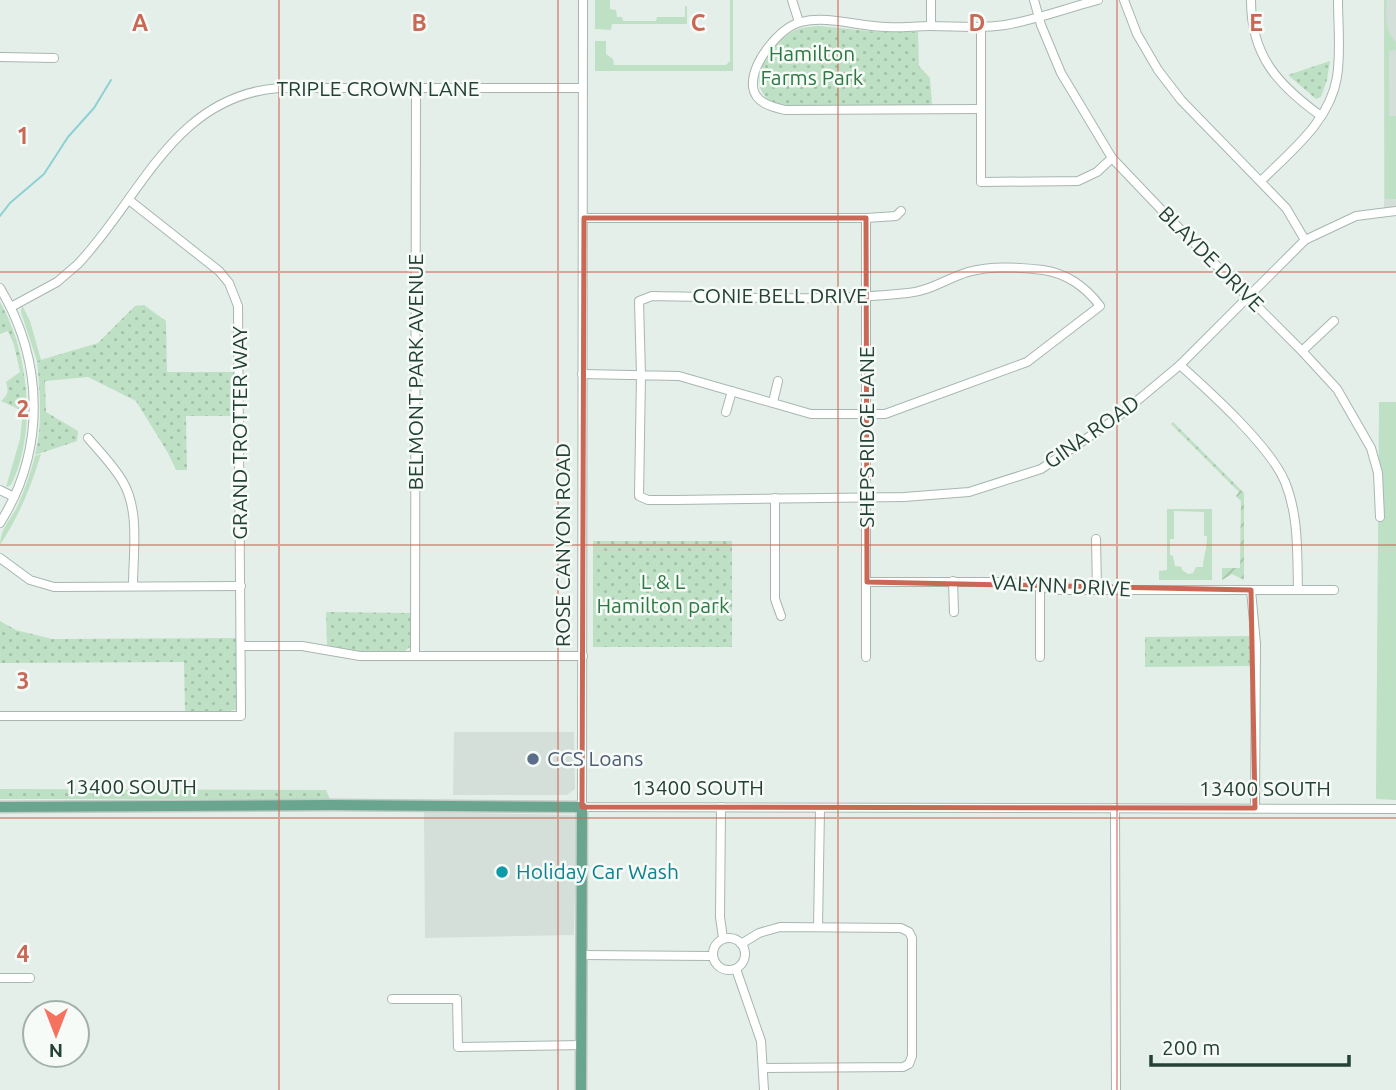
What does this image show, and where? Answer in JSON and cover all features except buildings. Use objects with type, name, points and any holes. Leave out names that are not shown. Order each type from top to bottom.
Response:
[{"type":"main road","name":"13400 SOUTH","points":[[0,807],[582,807]]},
{"type":"main road","name":"ROSE CANYON ROAD","points":[[582,807],[582,1090]]},
{"type":"street","name":"ROSE CANYON ROAD","points":[[582,807],[583,0]]},
{"type":"street","points":[[792,0],[799,22]]},
{"type":"street","points":[[931,0],[931,26]]},
{"type":"street","name":"BLAYDE DRIVE","points":[[1034,0],[1037,16],[1061,73],[1112,158],[1337,389],[1371,448],[1378,473],[1380,517]]},
{"type":"street","points":[[981,110],[785,110],[770,107],[755,94],[754,74],[773,41],[799,22],[824,21],[885,27],[981,28],[1006,25],[1098,0]]},
{"type":"street","points":[[1124,0],[1137,34],[1158,70],[1181,100],[1286,208],[1306,240]]},
{"type":"street","points":[[1251,0],[1256,42],[1273,74],[1296,98],[1321,116]]},
{"type":"street","points":[[1261,181],[1305,137],[1330,100],[1337,79],[1338,0]]},
{"type":"street","points":[[981,28],[981,182],[1077,181],[1097,172],[1112,158]]},
{"type":"street","points":[[0,57],[54,58]]},
{"type":"street","name":"TRIPLE CROWN LANE","points":[[10,307],[49,287],[71,271],[183,130],[209,109],[232,98],[279,88],[583,88]]},
{"type":"street","name":"BELMONT PARK AVENUE","points":[[415,656],[416,88]]},
{"type":"street","name":"GRAND TROTTER WAY","points":[[0,716],[242,716],[240,323],[236,298],[224,277],[213,265],[129,200]]},
{"type":"street","points":[[584,218],[866,218],[896,216],[901,211]]},
{"type":"street","name":"GINA ROAD","points":[[639,496],[648,500],[662,500],[867,497],[969,492],[1041,469],[1114,420],[1180,365],[1306,240],[1356,216],[1396,211]]},
{"type":"street","name":"SHEPS RIDGE LANE","points":[[866,218],[866,657]]},
{"type":"street","name":"CONIE BELL DRIVE","points":[[639,496],[639,301],[652,296],[867,297],[913,293],[970,271],[1011,267],[1047,271],[1063,276],[1091,294],[1100,306],[1027,362],[885,414],[867,415]]},
{"type":"street","points":[[0,288],[27,350],[34,410],[27,460],[14,497],[0,523]]},
{"type":"street","points":[[1302,351],[1334,321]]},
{"type":"street","points":[[1180,365],[1263,447],[1284,481],[1296,525],[1298,590]]},
{"type":"street","points":[[582,374],[680,376],[811,414],[867,415]]},
{"type":"street","points":[[773,402],[778,382]]},
{"type":"street","points":[[726,412],[732,391]]},
{"type":"street","points":[[88,438],[119,474],[129,496],[132,512],[133,586]]},
{"type":"street","points":[[0,490],[14,497]]},
{"type":"street","points":[[775,498],[775,599],[781,616]]},
{"type":"street","points":[[1096,539],[1097,590]]},
{"type":"street","points":[[0,558],[22,576],[46,585],[241,586]]},
{"type":"street","points":[[953,581],[954,612]]},
{"type":"street","name":"VALYNN DRIVE","points":[[867,582],[1008,582],[1040,587],[1097,590],[1334,590]]},
{"type":"street","points":[[1040,587],[1040,657]]},
{"type":"street","points":[[1251,590],[1256,644],[1255,808]]},
{"type":"street","points":[[241,646],[302,646],[355,656],[583,656]]},
{"type":"street","name":"13400 SOUTH","points":[[582,807],[1396,808]]},
{"type":"street","points":[[721,807],[720,918],[723,938]]},
{"type":"street","points":[[818,927],[820,808]]},
{"type":"street","points":[[1115,808],[1116,1090]]},
{"type":"street","points":[[741,944],[759,933],[773,929],[818,927],[901,928],[909,932],[912,941],[912,1056],[909,1064],[903,1067],[764,1068]]},
{"type":"street","points":[[723,938],[735,939],[741,944],[745,958],[736,969],[725,970],[719,967],[712,956],[715,945],[723,938]]},
{"type":"street","points":[[582,955],[712,956]]},
{"type":"street","points":[[736,969],[759,1031],[764,1090]]},
{"type":"street","points":[[0,978],[30,978]]},
{"type":"street","points":[[392,999],[457,999],[458,1047],[582,1045]]},
{"type":"highlighted area","points":[[584,218],[866,218],[867,582],[1251,590],[1255,808],[582,807]]},
{"type":"shaded area","points":[[1384,0],[1396,0],[1396,211],[1384,211]]},
{"type":"shaded area","points":[[454,732],[574,732],[575,789],[567,795],[453,795]]},
{"type":"shaded area","points":[[424,812],[577,815],[574,935],[425,938]]},
{"type":"green space","points":[[595,0],[610,0],[610,9],[616,10],[617,17],[622,17],[623,21],[656,21],[657,17],[685,17],[687,6],[687,24],[612,24],[611,30],[595,29]]},
{"type":"green space","points":[[730,0],[733,0],[733,71],[595,71],[595,41],[606,41],[606,54],[613,59],[614,65],[726,65],[730,61]]},
{"type":"green space","points":[[1384,0],[1387,0],[1388,28],[1396,42],[1396,50],[1389,51],[1389,116],[1396,116],[1396,199],[1385,199]]},
{"type":"green space","name":"Hamilton Farms Park","points":[[819,26],[878,32],[918,32],[919,66],[930,78],[932,105],[778,106],[767,99],[759,79],[766,57],[792,32]]},
{"type":"green space","points":[[1330,61],[1321,97],[1316,99],[1288,75]]},
{"type":"green space","points":[[0,302],[21,356],[27,413],[1,401],[7,393],[6,382],[20,372],[8,331],[0,334]]},
{"type":"green space","points":[[22,305],[30,321],[41,360],[37,361],[21,312]]},
{"type":"green space","points":[[144,305],[166,321],[167,372],[237,372],[236,416],[186,416],[187,470],[176,470],[136,401],[88,377],[45,381],[46,412],[78,431],[77,441],[35,455],[40,420],[37,361],[98,343],[135,306]]},
{"type":"green space","points":[[1379,402],[1396,402],[1396,800],[1376,799]]},
{"type":"green space","points":[[23,412],[27,414],[23,450],[11,485],[6,487],[20,439]]},
{"type":"green space","points":[[1173,422],[1244,493],[1244,580],[1232,574],[1222,580],[1222,568],[1240,568],[1241,501],[1236,496],[1239,492],[1171,424]]},
{"type":"green space","points":[[41,454],[24,501],[0,545],[3,531],[16,509],[35,456]]},
{"type":"green space","points":[[1167,509],[1212,509],[1212,580],[1159,580],[1159,571],[1167,570]],"holes":[[[1174,511],[1204,512],[1204,536],[1207,536],[1203,567],[1196,567],[1193,573],[1188,574],[1182,567],[1175,566],[1173,556],[1170,555],[1170,539],[1174,539]]]},
{"type":"green space","name":"L & L Hamilton park","points":[[593,541],[732,541],[732,647],[593,647]]},
{"type":"green space","points":[[326,612],[411,613],[411,646],[405,651],[355,651],[327,645]]},
{"type":"green space","points":[[0,621],[16,630],[52,639],[238,638],[236,709],[185,711],[184,662],[0,663]]},
{"type":"green space","points":[[1250,636],[1250,666],[1145,667],[1145,637]]},
{"type":"green space","points":[[0,789],[326,790],[330,799],[0,799]]},
{"type":"waterway","points":[[0,216],[10,203],[44,174],[68,137],[94,108],[111,80]]},
{"type":"place","name":"CCS Loans","points":[[533,759]]},
{"type":"place","name":"Holiday Car Wash","points":[[502,872]]}]
